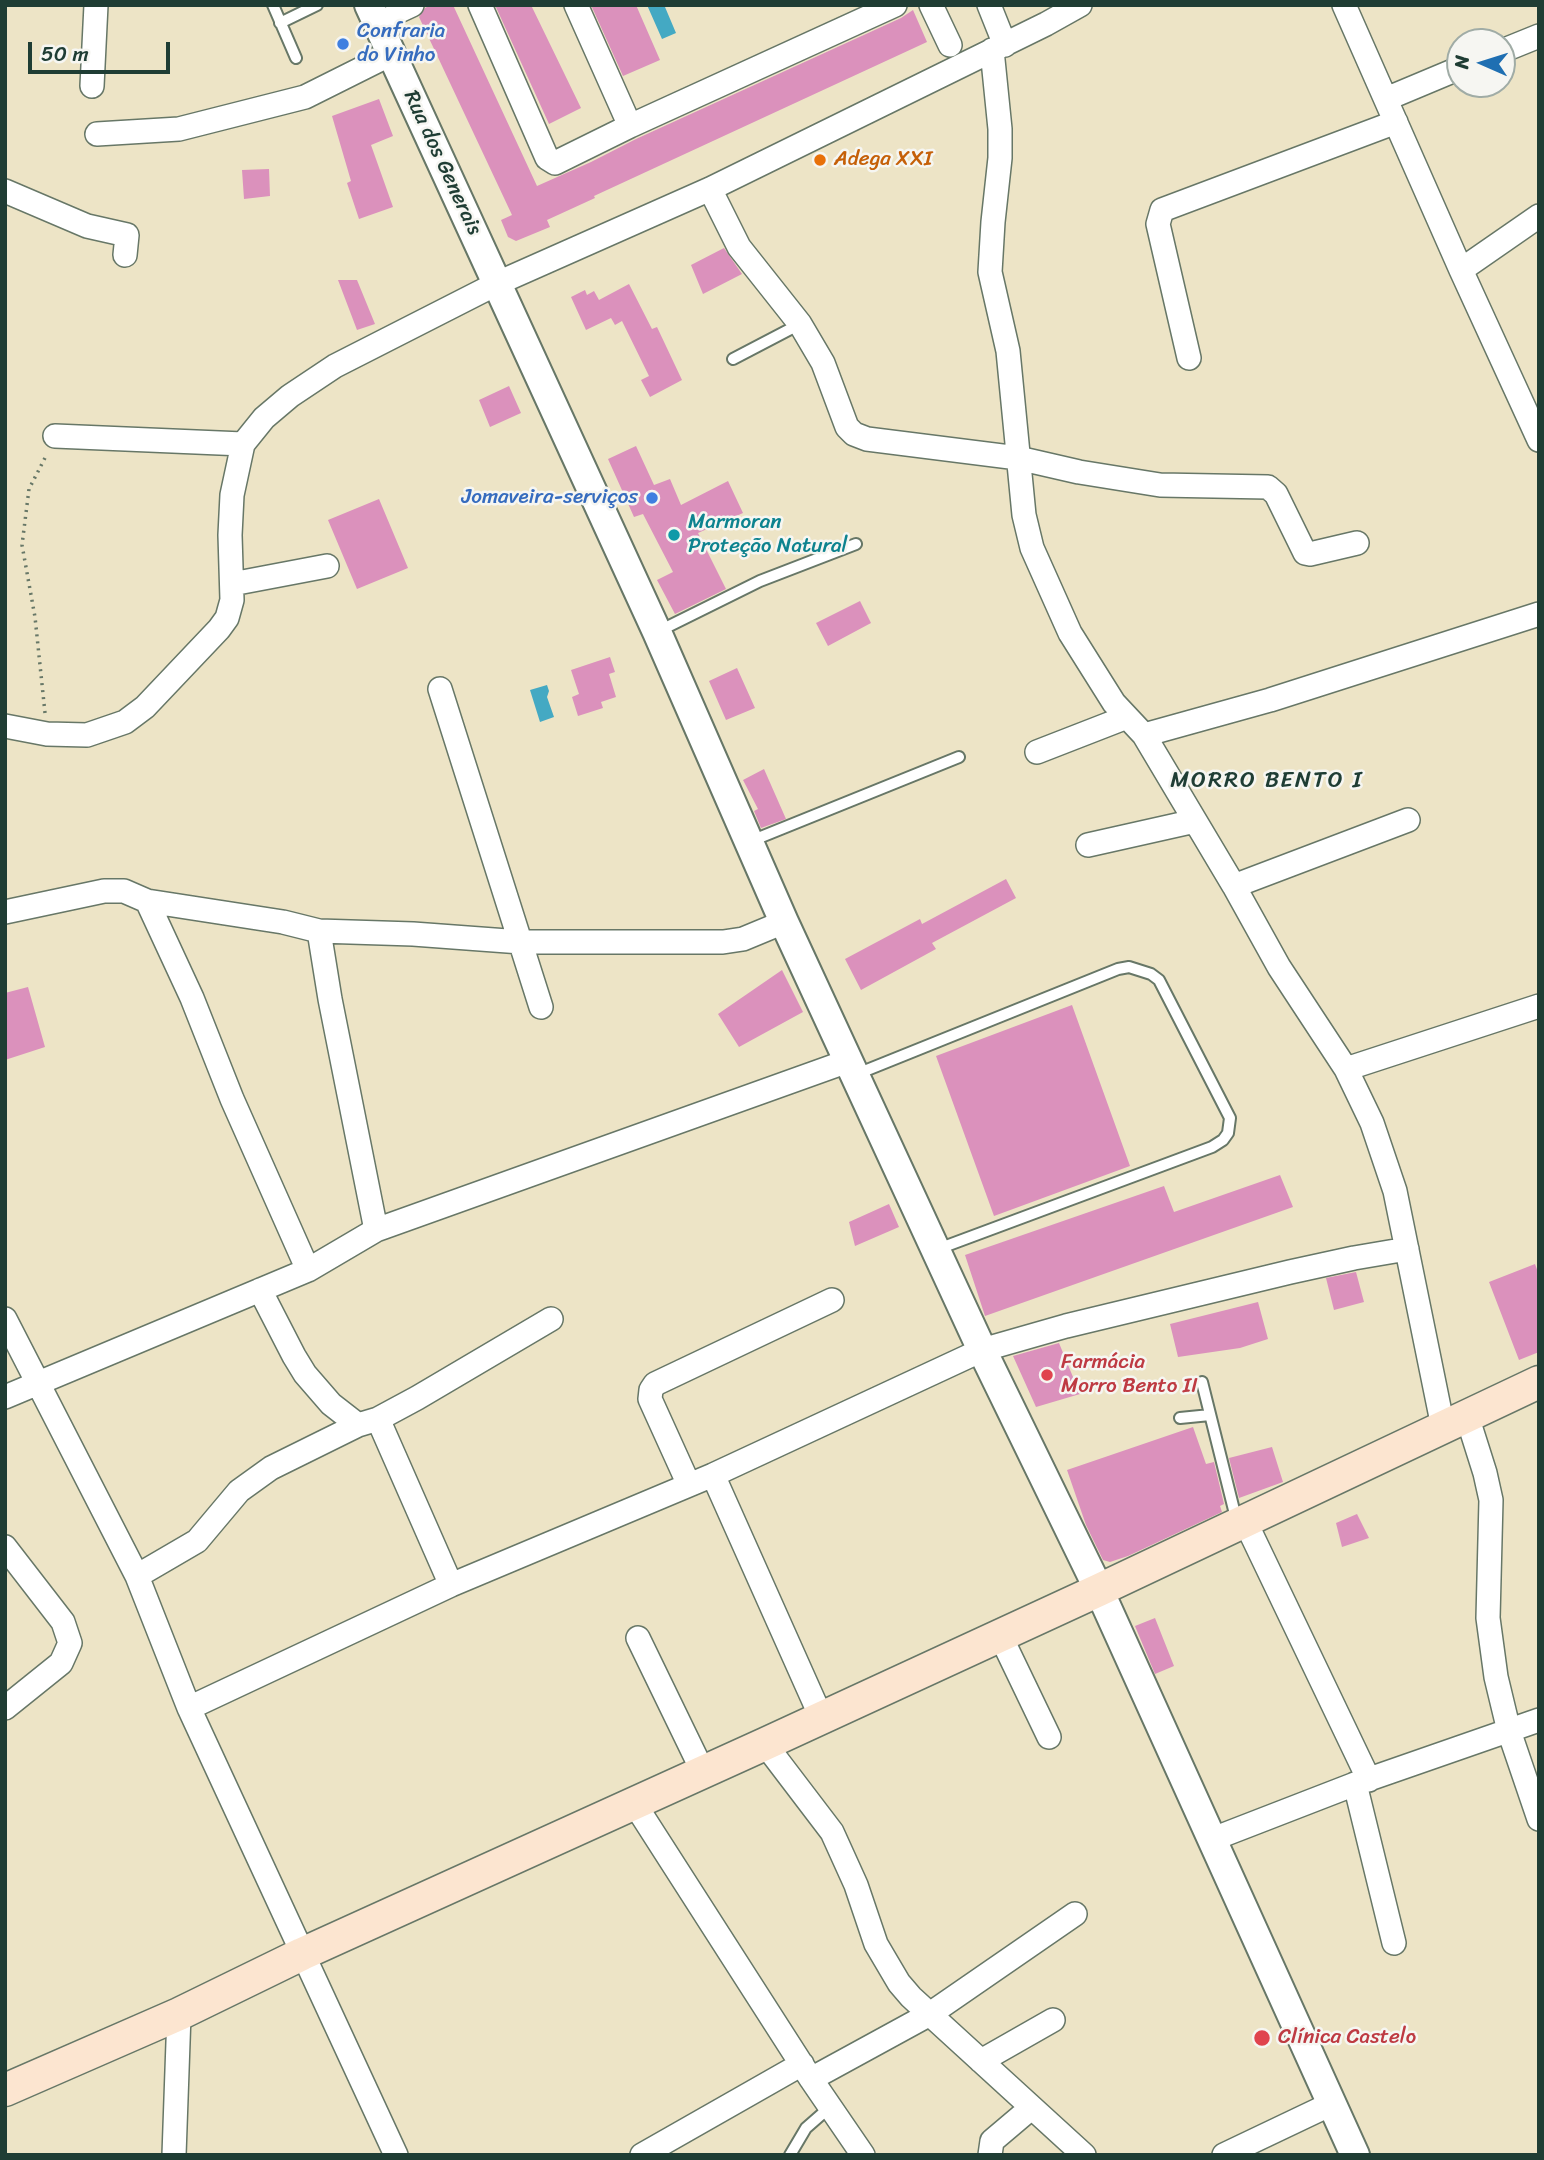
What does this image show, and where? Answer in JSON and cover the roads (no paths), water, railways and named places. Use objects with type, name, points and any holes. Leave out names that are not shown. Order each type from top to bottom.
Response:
[{"type":"main road","points":[[5,2090],[179,2014],[302,1954],[1099,1590],[1539,1382]]},
{"type":"street","points":[[92,86],[96,5]]},
{"type":"street","name":"Rua dos Generais","points":[[369,5],[657,632],[784,922],[982,1350],[1099,1590],[1355,2155]]},
{"type":"street","points":[[97,134],[179,130],[305,97],[387,43],[397,12],[412,5]]},
{"type":"street","points":[[480,5],[551,162],[559,162],[868,11],[895,5]]},
{"type":"street","points":[[576,5],[630,126]]},
{"type":"street","points":[[931,5],[950,45]]},
{"type":"street","points":[[989,5],[998,47],[1000,129],[990,272],[1008,351],[1024,515],[1032,548],[1070,633],[1098,679],[1144,735],[1279,967],[1346,1069],[1372,1123],[1395,1191],[1407,1249],[1455,1421],[1485,1473],[1491,1500],[1488,1618],[1496,1677],[1508,1731],[1539,1819]]},
{"type":"street","points":[[5,726],[47,734],[86,735],[125,722],[145,707],[227,618],[232,600],[232,495],[243,444],[264,418],[290,396],[335,366],[498,283],[710,189],[998,47],[1047,15],[1080,5]]},
{"type":"street","points":[[1344,5],[1539,440]]},
{"type":"street","points":[[1516,45],[1539,36]]},
{"type":"street","points":[[1386,99],[1446,74]]},
{"type":"street","points":[[1189,358],[1158,224],[1162,210],[1396,122]]},
{"type":"street","points":[[710,189],[739,247],[800,324],[823,363],[848,427],[854,435],[867,439],[1018,458],[1079,472],[1160,485],[1268,487],[1276,494],[1305,553],[1357,543]]},
{"type":"street","points":[[5,191],[88,226],[127,235],[125,255]]},
{"type":"street","points":[[1461,270],[1539,216]]},
{"type":"street","points":[[55,436],[243,444]]},
{"type":"street","points":[[232,584],[327,566]]},
{"type":"street","points":[[1144,735],[1270,700],[1539,614]]},
{"type":"street","points":[[440,689],[541,1007]]},
{"type":"street","points":[[1037,752],[1127,717]]},
{"type":"street","points":[[1234,886],[1408,820]]},
{"type":"street","points":[[1088,845],[1195,821]]},
{"type":"street","points":[[5,912],[104,891],[124,891],[148,901],[283,922],[319,931],[413,934],[521,942],[723,942],[743,939],[784,922]]},
{"type":"street","points":[[148,901],[307,1270]]},
{"type":"street","points":[[319,931],[376,1230]]},
{"type":"street","points":[[1346,1069],[1539,1006]]},
{"type":"street","points":[[5,1397],[307,1270],[376,1230],[851,1068]]},
{"type":"street","points":[[189,1707],[451,1585],[713,1475],[982,1350],[1066,1326],[1290,1272],[1407,1249]]},
{"type":"street","points":[[260,1290],[305,1374],[331,1404],[368,1422],[451,1585]]},
{"type":"street","points":[[689,1485],[650,1399],[654,1384],[832,1300]]},
{"type":"street","points":[[5,1319],[138,1576],[189,1707],[396,2155]]},
{"type":"street","points":[[138,1576],[197,1541],[239,1491],[271,1468],[417,1398],[551,1319]]},
{"type":"street","points":[[713,1475],[821,1717]]},
{"type":"street","points":[[1241,1522],[1362,1782],[1394,1943]]},
{"type":"street","points":[[5,1546],[63,1622],[70,1643],[61,1663],[5,1708]]},
{"type":"street","points":[[1000,1635],[1049,1737]]},
{"type":"street","points":[[638,1638],[703,1772]]},
{"type":"street","points":[[1213,1839],[1362,1782],[1539,1720]]},
{"type":"street","points":[[765,1744],[832,1832],[856,1885],[876,1944],[899,1983],[1084,2155]]},
{"type":"street","points":[[634,1803],[806,2072],[863,2155]]},
{"type":"street","points":[[642,2155],[806,2072],[930,2014],[1075,1914]]},
{"type":"street","points":[[174,2155],[179,2014]]},
{"type":"street","points":[[981,2061],[1053,2020]]},
{"type":"street","points":[[1224,2155],[1331,2104]]},
{"type":"street","points":[[990,2155],[992,2141],[1031,2108]]},
{"type":"lane","points":[[273,5],[296,58]]},
{"type":"lane","points":[[280,23],[317,5]]},
{"type":"lane","points":[[733,359],[800,324]]},
{"type":"lane","points":[[657,632],[760,582],[856,544]]},
{"type":"lane","points":[[748,842],[959,757]]},
{"type":"lane","points":[[851,1068],[1129,967],[1151,974],[1159,980],[1230,1118],[1228,1133],[1212,1147],[935,1250]]},
{"type":"lane","points":[[1202,1382],[1241,1522]]},
{"type":"lane","points":[[1180,1418],[1210,1415]]},
{"type":"lane","points":[[790,2155],[806,2128],[830,2107]]},
{"type":"water","points":[[647,5],[669,5],[665,7],[676,33],[662,39]]},
{"type":"water","points":[[547,685],[547,697],[554,717],[540,722],[530,690]]},
{"type":"place","name":"Confraria do Vinho","points":[[343,44]]},
{"type":"place","name":"Adega XXI","points":[[820,160]]},
{"type":"place","name":"Jomaveira-serviços","points":[[652,498]]},
{"type":"place","name":"Marmoran Proteção Natural","points":[[674,535]]},
{"type":"place","name":"Farmácia Morro Bento II","points":[[1047,1375]]},
{"type":"place","name":"Clínica Castelo","points":[[1262,2038]]},
{"type":"district","name":"MORRO BENTO I","points":[[1267,781]]}]
